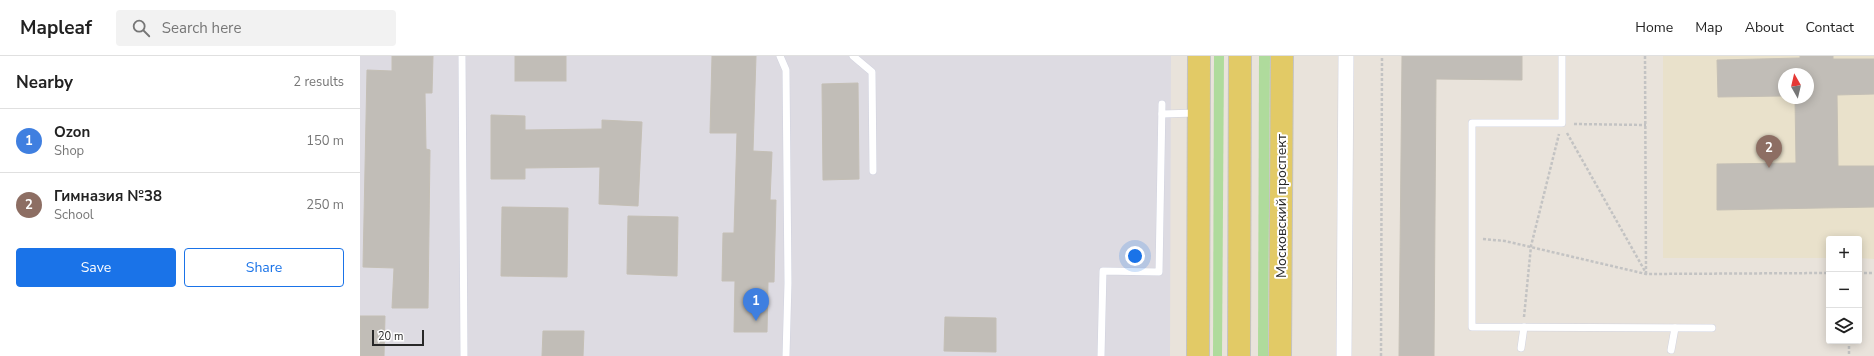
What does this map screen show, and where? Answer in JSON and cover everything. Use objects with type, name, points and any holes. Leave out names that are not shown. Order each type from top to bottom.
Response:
[{"type":"main road","points":[[1198,356],[1199,56]]},
{"type":"main road","points":[[1239,356],[1240,56]]},
{"type":"main road","name":"Московский проспект","points":[[1280,356],[1282,56]]},
{"type":"street","points":[[1344,356],[1346,56]]},
{"type":"lane","points":[[462,56],[464,356]]},
{"type":"lane","points":[[780,56],[786,70],[788,283],[786,356]]},
{"type":"lane","points":[[853,56],[872,72],[873,171]]},
{"type":"lane","points":[[1562,56],[1562,123],[1472,123],[1472,327],[1712,328]]},
{"type":"lane","points":[[1101,356],[1103,271],[1159,272],[1162,104]]},
{"type":"lane","points":[[1162,114],[1199,113]]},
{"type":"lane","points":[[1520,348],[1524,327]]},
{"type":"lane","points":[[1671,350],[1675,328]]},
{"type":"path","points":[[1381,356],[1382,56]]},
{"type":"path","points":[[1645,56],[1646,274]]},
{"type":"path","points":[[1562,123],[1646,125]]},
{"type":"path","points":[[1524,327],[1531,246],[1562,123]]},
{"type":"path","points":[[1562,123],[1646,274]]},
{"type":"path","points":[[1472,239],[1505,241],[1531,246],[1646,274],[1826,273]]},
{"type":"path","points":[[1862,273],[1874,273]]},
{"type":"path","points":[[1849,344],[1849,356]]},
{"type":"shaded area","points":[[360,56],[1171,56],[1170,356],[360,356]]},
{"type":"shaded area","points":[[1663,56],[1874,56],[1874,259],[1862,258],[1862,236],[1826,236],[1826,258],[1663,258]]},
{"type":"green space","points":[[1214,56],[1224,56],[1222,356],[1213,356]]},
{"type":"green space","points":[[1259,56],[1270,56],[1268,356],[1258,356]]},
{"type":"building","points":[[392,56],[433,56],[432,93],[425,93],[426,149],[430,150],[428,308],[392,308],[394,268],[363,267],[367,70],[392,71]]},
{"type":"building","points":[[515,56],[566,56],[566,81],[515,81]]},
{"type":"building","points":[[712,56],[756,56],[753,151],[772,152],[770,200],[776,200],[774,282],[768,282],[767,332],[734,332],[735,281],[722,281],[723,233],[734,233],[737,133],[710,133]]},
{"type":"building","points":[[1402,56],[1522,56],[1522,80],[1436,79],[1434,356],[1399,356]]},
{"type":"building","points":[[1800,56],[1833,56],[1833,59],[1874,59],[1874,94],[1837,95],[1838,166],[1874,166],[1874,207],[1717,210],[1717,164],[1796,163],[1795,104],[1814,104],[1814,68],[1778,68],[1778,96],[1718,97],[1717,60],[1800,58]]},
{"type":"building","points":[[858,83],[859,179],[823,180],[822,84]]},
{"type":"building","points":[[491,115],[525,116],[525,130],[602,129],[602,120],[642,122],[638,206],[599,204],[600,167],[525,168],[525,179],[491,179]]},
{"type":"building","points":[[502,207],[568,208],[567,277],[501,276]]},
{"type":"building","points":[[628,216],[678,217],[677,276],[627,274]]},
{"type":"building","points":[[360,316],[385,316],[384,356],[360,356]]},
{"type":"building","points":[[945,317],[996,318],[996,352],[944,351]]},
{"type":"building","points":[[543,331],[584,331],[583,356],[542,356]]},
{"type":"place","name":"Гимназия №38","points":[[1769,168]]},
{"type":"place","name":"Ozon","points":[[756,321]]}]
